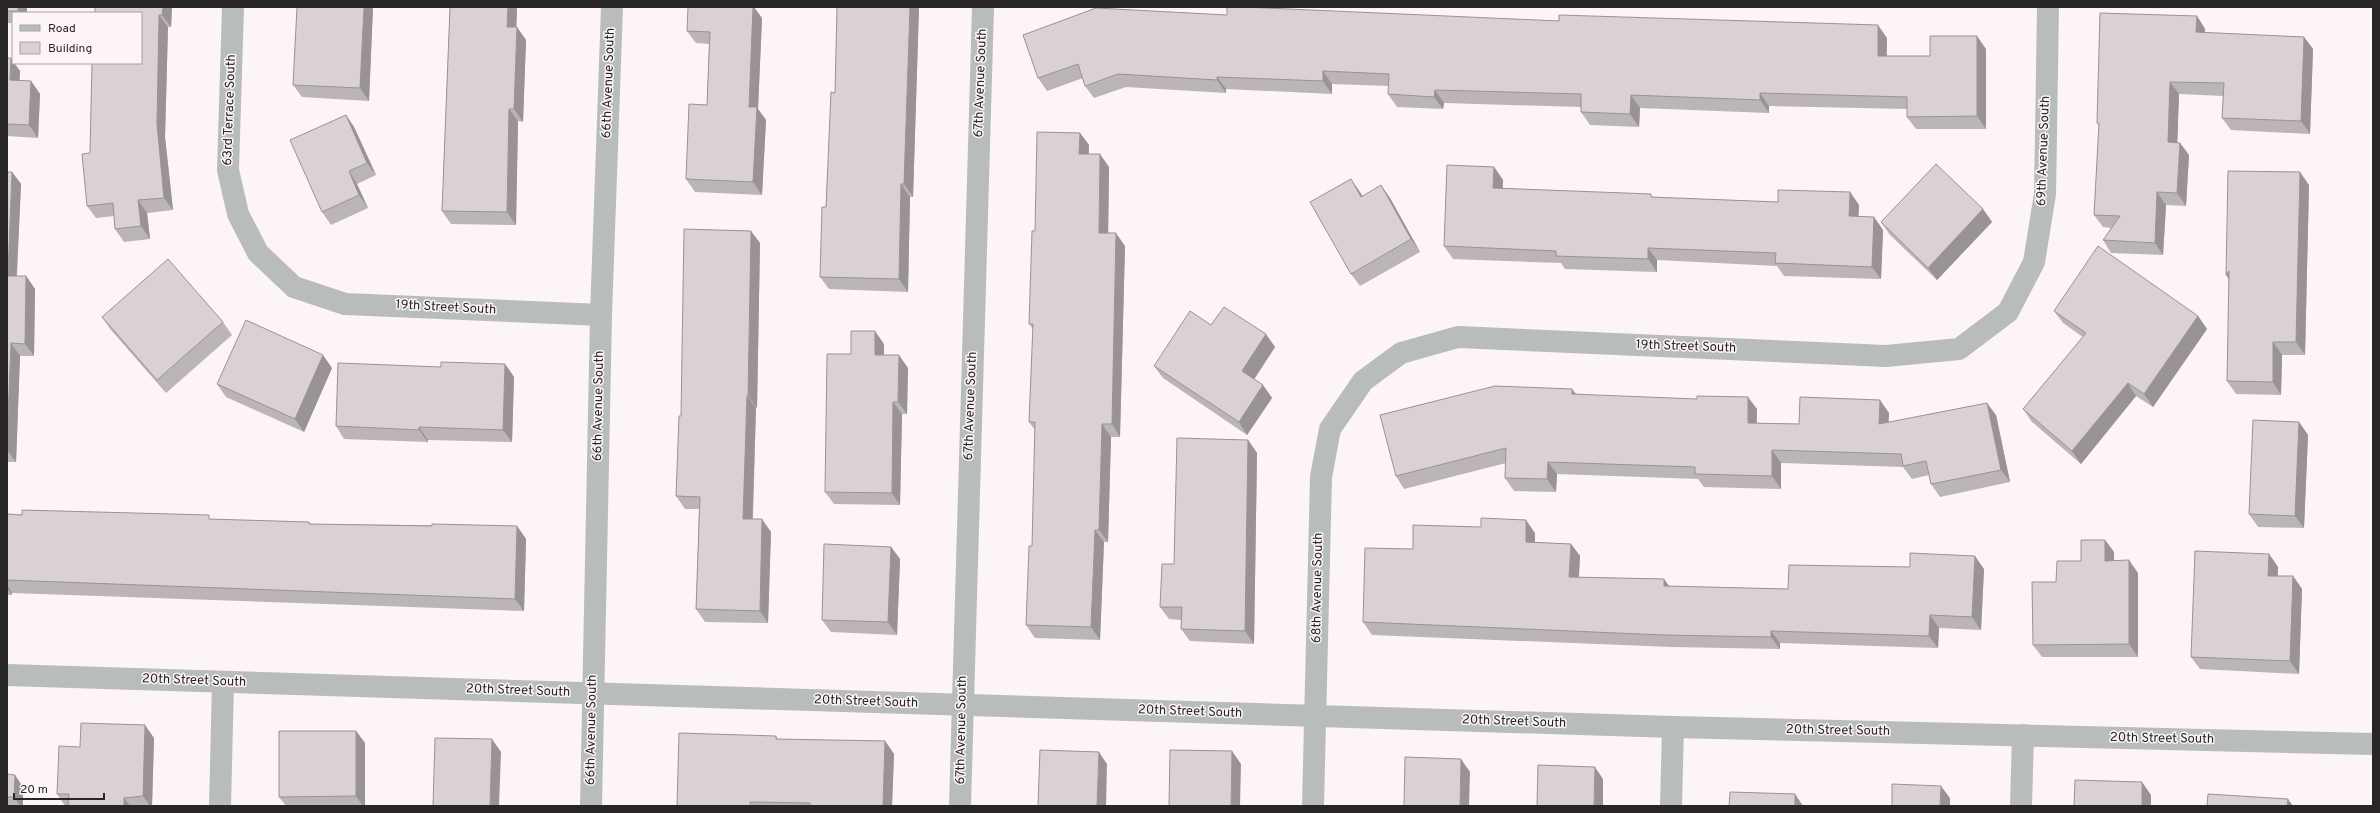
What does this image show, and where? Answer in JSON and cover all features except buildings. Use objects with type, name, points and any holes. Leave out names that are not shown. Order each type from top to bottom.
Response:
[{"type":"street","name":"63rd Terrace South","points":[[233,7],[228,170],[238,214],[258,253],[294,287]]},
{"type":"street","name":"66th Avenue South","points":[[591,806],[601,315],[612,7]]},
{"type":"street","name":"67th Avenue South","points":[[960,806],[983,7]]},
{"type":"street","name":"69th Avenue South","points":[[2008,312],[2034,262],[2045,194],[2048,7]]},
{"type":"street","name":"19th Street South","points":[[294,287],[345,304],[601,315]]},
{"type":"street","name":"19th Street South","points":[[1363,381],[1401,353],[1458,337],[1886,356],[1959,350],[2008,312]]},
{"type":"street","name":"68th Avenue South","points":[[1313,806],[1321,477],[1330,429],[1363,381]]},
{"type":"street","name":"20th Street South","points":[[7,675],[1674,727],[2373,744]]},
{"type":"street","points":[[220,806],[223,682]]},
{"type":"street","points":[[1671,806],[1674,727]]},
{"type":"street","points":[[2021,806],[2023,735]]}]
